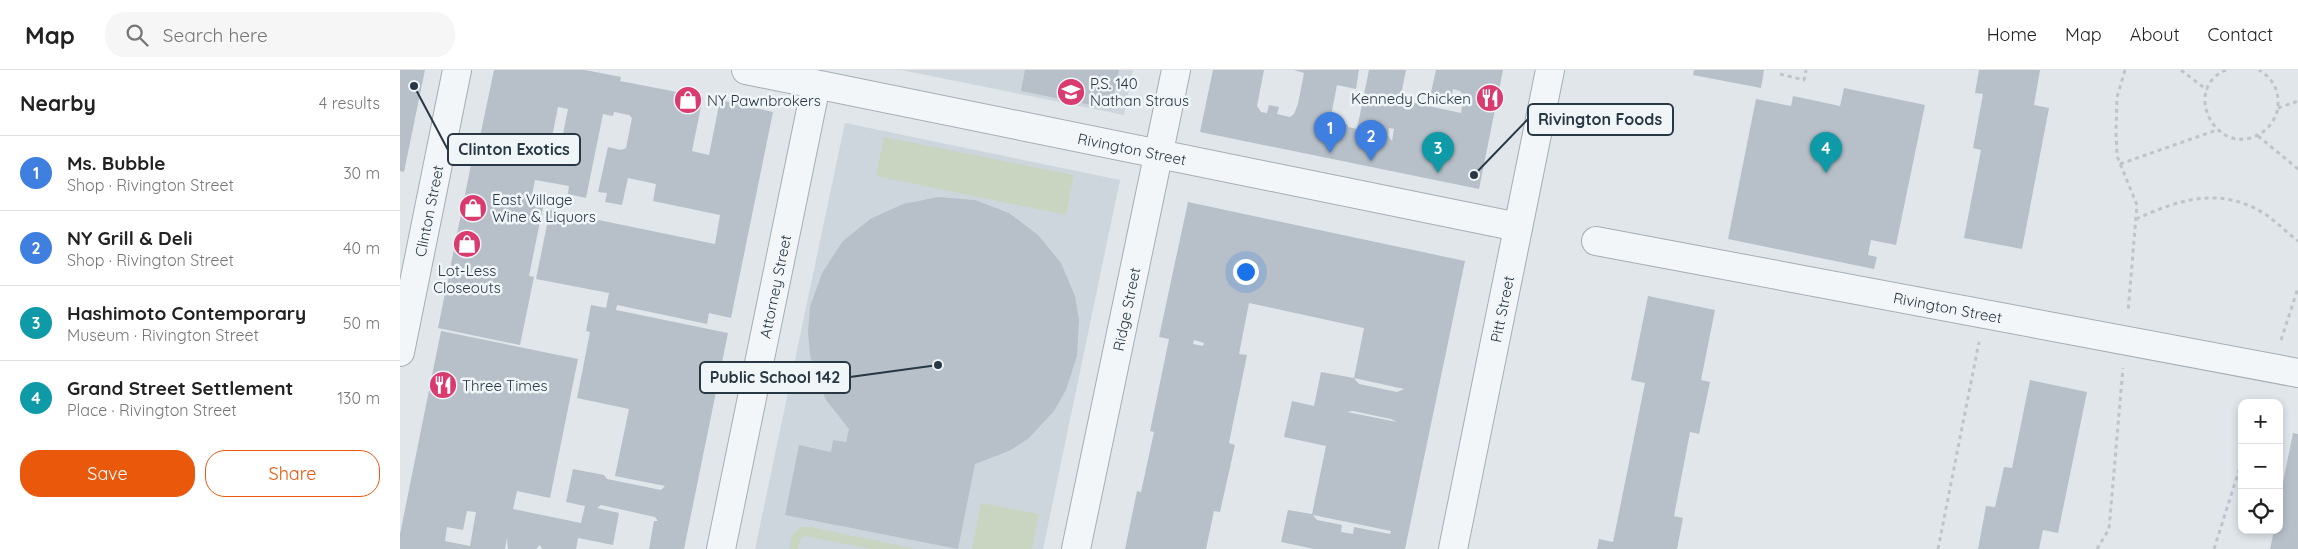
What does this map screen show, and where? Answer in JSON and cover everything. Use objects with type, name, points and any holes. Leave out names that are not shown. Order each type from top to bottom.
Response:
[{"type":"street","name":"Clinton Street","points":[[400,352],[457,70]]},
{"type":"street","name":"Rivington Street","points":[[746,70],[1518,227]]},
{"type":"street","name":"Ridge Street","points":[[1076,549],[1176,70]]},
{"type":"street","name":"Pitt Street","points":[[1454,549],[1550,70]]},
{"type":"street","name":"Attorney Street","points":[[721,549],[816,84]]},
{"type":"street","name":"Rivington Street","points":[[1596,241],[2298,373]]},
{"type":"path","points":[[1780,74],[1804,80],[1806,70]]},
{"type":"path","points":[[2097,549],[2109,529],[2138,205],[2117,156],[2117,97],[2125,70]]},
{"type":"path","points":[[2181,70],[2207,90]]},
{"type":"path","points":[[2226,70],[2213,80],[2207,90],[2206,112],[2210,122],[2217,130],[2237,139],[2248,139],[2258,136],[2268,129],[2278,108],[2278,96],[2274,85],[2267,75],[2259,70]]},
{"type":"path","points":[[2278,108],[2298,101]]},
{"type":"path","points":[[2120,164],[2217,130]]},
{"type":"path","points":[[2258,136],[2298,169]]},
{"type":"path","points":[[2136,219],[2170,204],[2198,198],[2218,198],[2245,204],[2266,215],[2298,241]]},
{"type":"path","points":[[1938,549],[1984,314]]},
{"type":"path","points":[[2214,549],[2238,474]]},
{"type":"shaded area","name":"P.S. 140 Nathan Straus","points":[[901,70],[1133,70],[1124,115]]},
{"type":"shaded area","points":[[845,123],[1120,180],[1043,549],[755,549]]},
{"type":"green space","points":[[884,137],[1074,175],[1066,215],[876,176]]},
{"type":"green space","points":[[981,503],[1039,514],[1032,549],[972,549]]},
{"type":"green space","points":[[801,527],[810,527],[916,549],[871,549],[805,536],[801,538],[798,549],[789,549],[792,535]]},
{"type":"building","points":[[400,70],[425,70],[404,172],[400,171]]},
{"type":"building","points":[[494,70],[585,70],[621,77],[620,81],[703,97],[692,151],[709,155],[720,100],[773,112],[731,318],[709,313],[707,324],[617,305],[616,310],[728,333],[684,549],[649,549],[654,521],[658,521],[655,517],[601,505],[597,508],[619,513],[613,545],[578,538],[576,549],[542,549],[540,545],[536,549],[508,549],[507,538],[505,549],[400,549],[400,534],[441,331],[578,359],[550,498],[517,491],[513,509],[581,523],[585,506],[566,502],[573,469],[604,475],[607,479],[661,490],[665,486],[615,476],[629,409],[577,398],[590,332],[586,331],[591,305],[606,308],[609,293],[536,279],[550,210],[715,244],[720,215],[653,201],[656,184],[628,178],[622,205],[605,202],[607,193],[598,192],[608,147],[621,150],[626,148],[632,118],[629,115],[614,112],[613,116],[603,114],[586,198],[568,194],[569,186],[535,180],[530,205],[543,207],[529,276],[534,277],[520,345],[438,328],[475,145],[478,146]],"holes":[[[558,107],[568,109],[561,144],[577,148],[574,165],[512,153],[516,134],[551,142]],[[467,511],[476,512],[470,546],[445,541],[447,527],[463,530]]]},
{"type":"building","points":[[1025,70],[1119,70],[1111,109],[1021,91]]},
{"type":"building","points":[[1213,70],[1264,70],[1257,106],[1261,112],[1267,113],[1269,105],[1279,107],[1277,114],[1290,117],[1294,114],[1298,104],[1304,73],[1294,70],[1359,70],[1356,89],[1337,85],[1330,121],[1357,129],[1369,70],[1406,70],[1400,100],[1461,113],[1464,96],[1460,91],[1453,89],[1451,101],[1430,97],[1436,70],[1503,70],[1479,189],[1200,132]],"holes":[[[1389,128],[1394,129],[1392,141],[1388,136]]]},
{"type":"building","points":[[1694,70],[1764,70],[1761,88],[1693,75]]},
{"type":"building","points":[[1979,70],[2040,70],[2034,105],[2049,108],[2022,249],[1964,238],[1981,150],[1973,148],[1983,94],[1975,93]]},
{"type":"building","points":[[1844,88],[1925,105],[1896,245],[1871,240],[1868,255],[1877,257],[1874,269],[1728,239],[1756,99],[1791,106],[1793,96],[1840,106]]},
{"type":"building","points":[[938,197],[975,200],[1009,213],[1038,235],[1061,263],[1075,296],[1079,320],[1077,356],[1066,390],[1054,411],[1029,438],[1009,451],[975,464],[958,549],[785,515],[799,445],[831,452],[833,440],[846,442],[849,429],[826,400],[816,378],[810,355],[808,331],[810,307],[822,273],[842,242],[870,219],[903,204]]},
{"type":"building","points":[[1188,202],[1465,261],[1405,549],[1314,549],[1281,542],[1288,510],[1312,514],[1326,446],[1284,437],[1292,401],[1314,406],[1321,372],[1354,378],[1364,328],[1249,303],[1239,354],[1247,355],[1229,443],[1235,445],[1220,512],[1214,511],[1206,549],[1125,549],[1137,491],[1141,492],[1154,432],[1150,431],[1169,339],[1159,337]],"holes":[[[1194,340],[1204,343],[1203,346],[1193,344]],[[1354,378],[1404,389],[1397,392],[1359,384]],[[1353,411],[1397,422],[1347,412]],[[1313,515],[1391,531],[1390,534],[1354,527],[1353,534],[1341,532],[1342,525],[1317,520]]]},
{"type":"building","points":[[1648,296],[1715,310],[1701,380],[1710,382],[1699,434],[1690,432],[1674,516],[1683,518],[1677,549],[1597,549],[1599,539],[1613,542],[1645,383],[1631,380]]},
{"type":"building","points":[[2030,380],[2087,392],[2058,533],[2043,530],[2039,549],[1978,549],[1986,506],[1995,507],[2004,467],[2012,468]]},
{"type":"building","points":[[2293,433],[2298,434],[2298,549],[2270,549],[2273,534],[2283,534],[2283,482]]},
{"type":"place","name":"Clinton Exotics","points":[[414,86]]},
{"type":"place","name":"P.S. 140 Nathan Straus","points":[[1071,92]]},
{"type":"place","name":"Kennedy Chicken","points":[[1490,98]]},
{"type":"place","name":"NY Pawnbrokers","points":[[688,100]]},
{"type":"place","name":"Ms. Bubble","points":[[1330,153]]},
{"type":"place","name":"NY Grill & Deli","points":[[1371,161]]},
{"type":"place","name":"Hashimoto Contemporary","points":[[1438,173]]},
{"type":"place","name":"Grand Street Settlement","points":[[1826,173]]},
{"type":"place","name":"Rivington Foods","points":[[1474,175]]},
{"type":"place","name":"East Village Wine & Liquors","points":[[473,208]]},
{"type":"place","name":"Lot-Less Closeouts","points":[[467,244]]},
{"type":"place","name":"Public School 142","points":[[938,365]]},
{"type":"place","name":"Three Times","points":[[443,385]]}]
